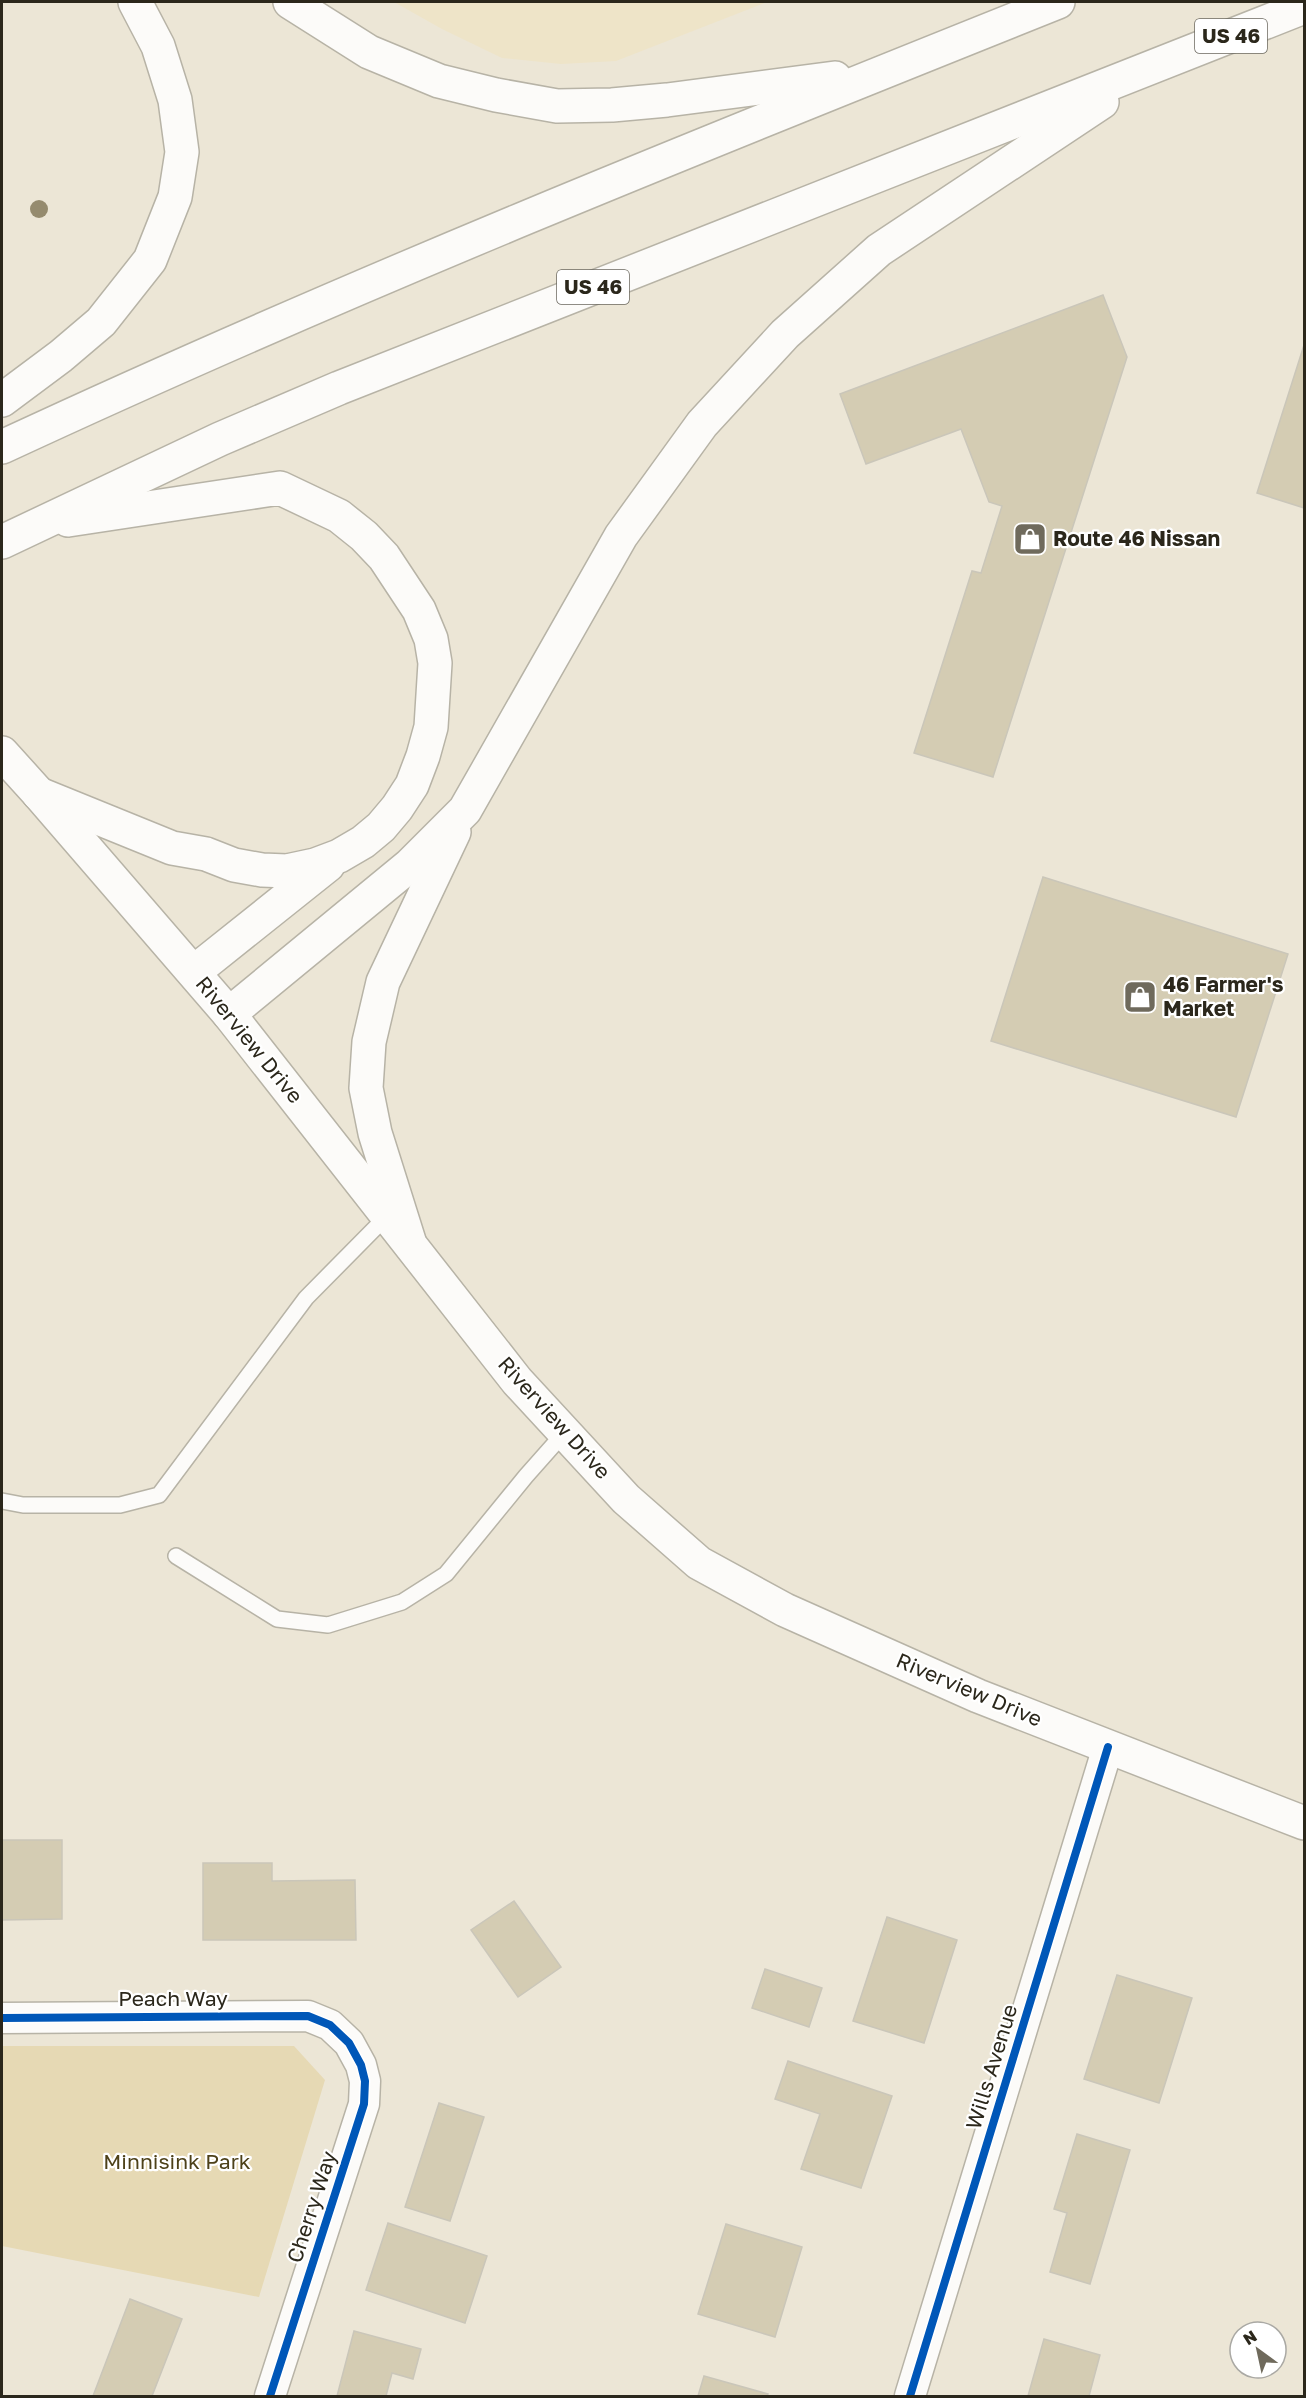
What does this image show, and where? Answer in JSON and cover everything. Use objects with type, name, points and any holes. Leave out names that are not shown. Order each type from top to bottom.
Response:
[{"type":"main road","points":[[2,400],[61,357],[101,322],[150,260],[175,196],[182,152],[175,100],[158,46],[135,2]]},
{"type":"main road","points":[[290,2],[369,52],[439,81],[496,95],[557,106],[612,105],[667,100],[881,73]]},
{"type":"main road","points":[[2,447],[308,309],[1058,2]]},
{"type":"main road","name":"US 46","points":[[2,542],[220,439],[339,388],[1305,7]]},
{"type":"main road","points":[[409,1241],[375,1133],[366,1088],[369,1042],[383,982],[465,810],[621,536],[702,424],[785,334],[879,250],[1157,66]]},
{"type":"main road","points":[[36,525],[280,488],[339,516],[364,536],[384,557],[418,610],[431,639],[435,663],[431,727],[412,785],[397,808],[381,827],[363,842],[339,856],[194,972]]},
{"type":"main road","name":"Riverview Drive","points":[[2,753],[229,1014],[517,1381],[626,1499],[699,1563],[785,1610],[978,1696],[1305,1823]]},
{"type":"main road","points":[[39,794],[172,848],[206,854],[234,865],[286,871],[315,865],[339,856]]},
{"type":"main road","points":[[229,1014],[410,865],[465,810]]},
{"type":"street","name":"Wills Avenue","points":[[910,2397],[1108,1747]]},
{"type":"street","name":"Peach Way","points":[[2,2018],[308,2016],[330,2025],[339,2033]]},
{"type":"street","name":"Cherry Way","points":[[270,2397],[364,2104],[366,2081],[361,2065],[349,2043],[339,2033]]},
{"type":"lane","points":[[2,1501],[23,1505],[120,1505],[159,1495],[306,1298],[388,1215]]},
{"type":"lane","points":[[176,1556],[277,1619],[328,1625],[402,1602],[446,1574],[565,1432]]},
{"type":"shaded area","points":[[394,2],[767,2],[616,61],[561,64],[502,58],[442,29]]},
{"type":"green space","name":"Minnisink Park","points":[[2,2046],[294,2046],[325,2080],[259,2297],[2,2246]]},
{"type":"building","name":"Route 46 Nissan","points":[[1103,295],[1127,357],[993,777],[914,753],[972,571],[981,573],[1002,506],[989,502],[961,429],[866,464],[840,394]]},
{"type":"building","points":[[1304,345],[1304,508],[1257,493]]},
{"type":"building","name":"46 Farmer's Market","points":[[1043,877],[1288,954],[1236,1117],[991,1041]]},
{"type":"building","points":[[2,1840],[62,1840],[62,1919],[2,1920]]},
{"type":"building","points":[[203,1863],[272,1863],[272,1881],[355,1880],[356,1940],[203,1940]]},
{"type":"building","points":[[514,1901],[561,1967],[518,1997],[471,1930]]},
{"type":"building","points":[[887,1917],[957,1940],[924,2043],[853,2021]]},
{"type":"building","points":[[765,1969],[822,1988],[809,2027],[752,2008]]},
{"type":"building","points":[[1117,1975],[1192,1998],[1159,2103],[1084,2079]]},
{"type":"building","points":[[788,2061],[892,2096],[861,2188],[801,2169],[820,2114],[775,2099]]},
{"type":"building","points":[[439,2103],[484,2117],[450,2221],[405,2207]]},
{"type":"building","points":[[1077,2134],[1130,2150],[1090,2284],[1050,2272],[1067,2213],[1054,2209]]},
{"type":"building","points":[[388,2223],[487,2256],[465,2323],[366,2290]]},
{"type":"building","points":[[726,2224],[802,2247],[775,2337],[698,2314]]},
{"type":"building","points":[[130,2299],[182,2319],[152,2396],[93,2396]]},
{"type":"building","points":[[354,2331],[421,2349],[413,2379],[392,2373],[386,2396],[337,2396]]},
{"type":"building","points":[[1044,2339],[1100,2355],[1089,2396],[1028,2396]]},
{"type":"building","points":[[704,2376],[768,2394],[767,2396],[698,2396]]},
{"type":"cycle path","points":[[910,2396],[1108,1747]]},
{"type":"cycle path","points":[[2,2018],[308,2016],[330,2025],[349,2043],[361,2065],[365,2081],[364,2104],[270,2396]]},
{"type":"place","name":"Route 46 Nissan","points":[[1030,539]]},
{"type":"place","name":"46 Farmer's Market","points":[[1140,997]]}]
